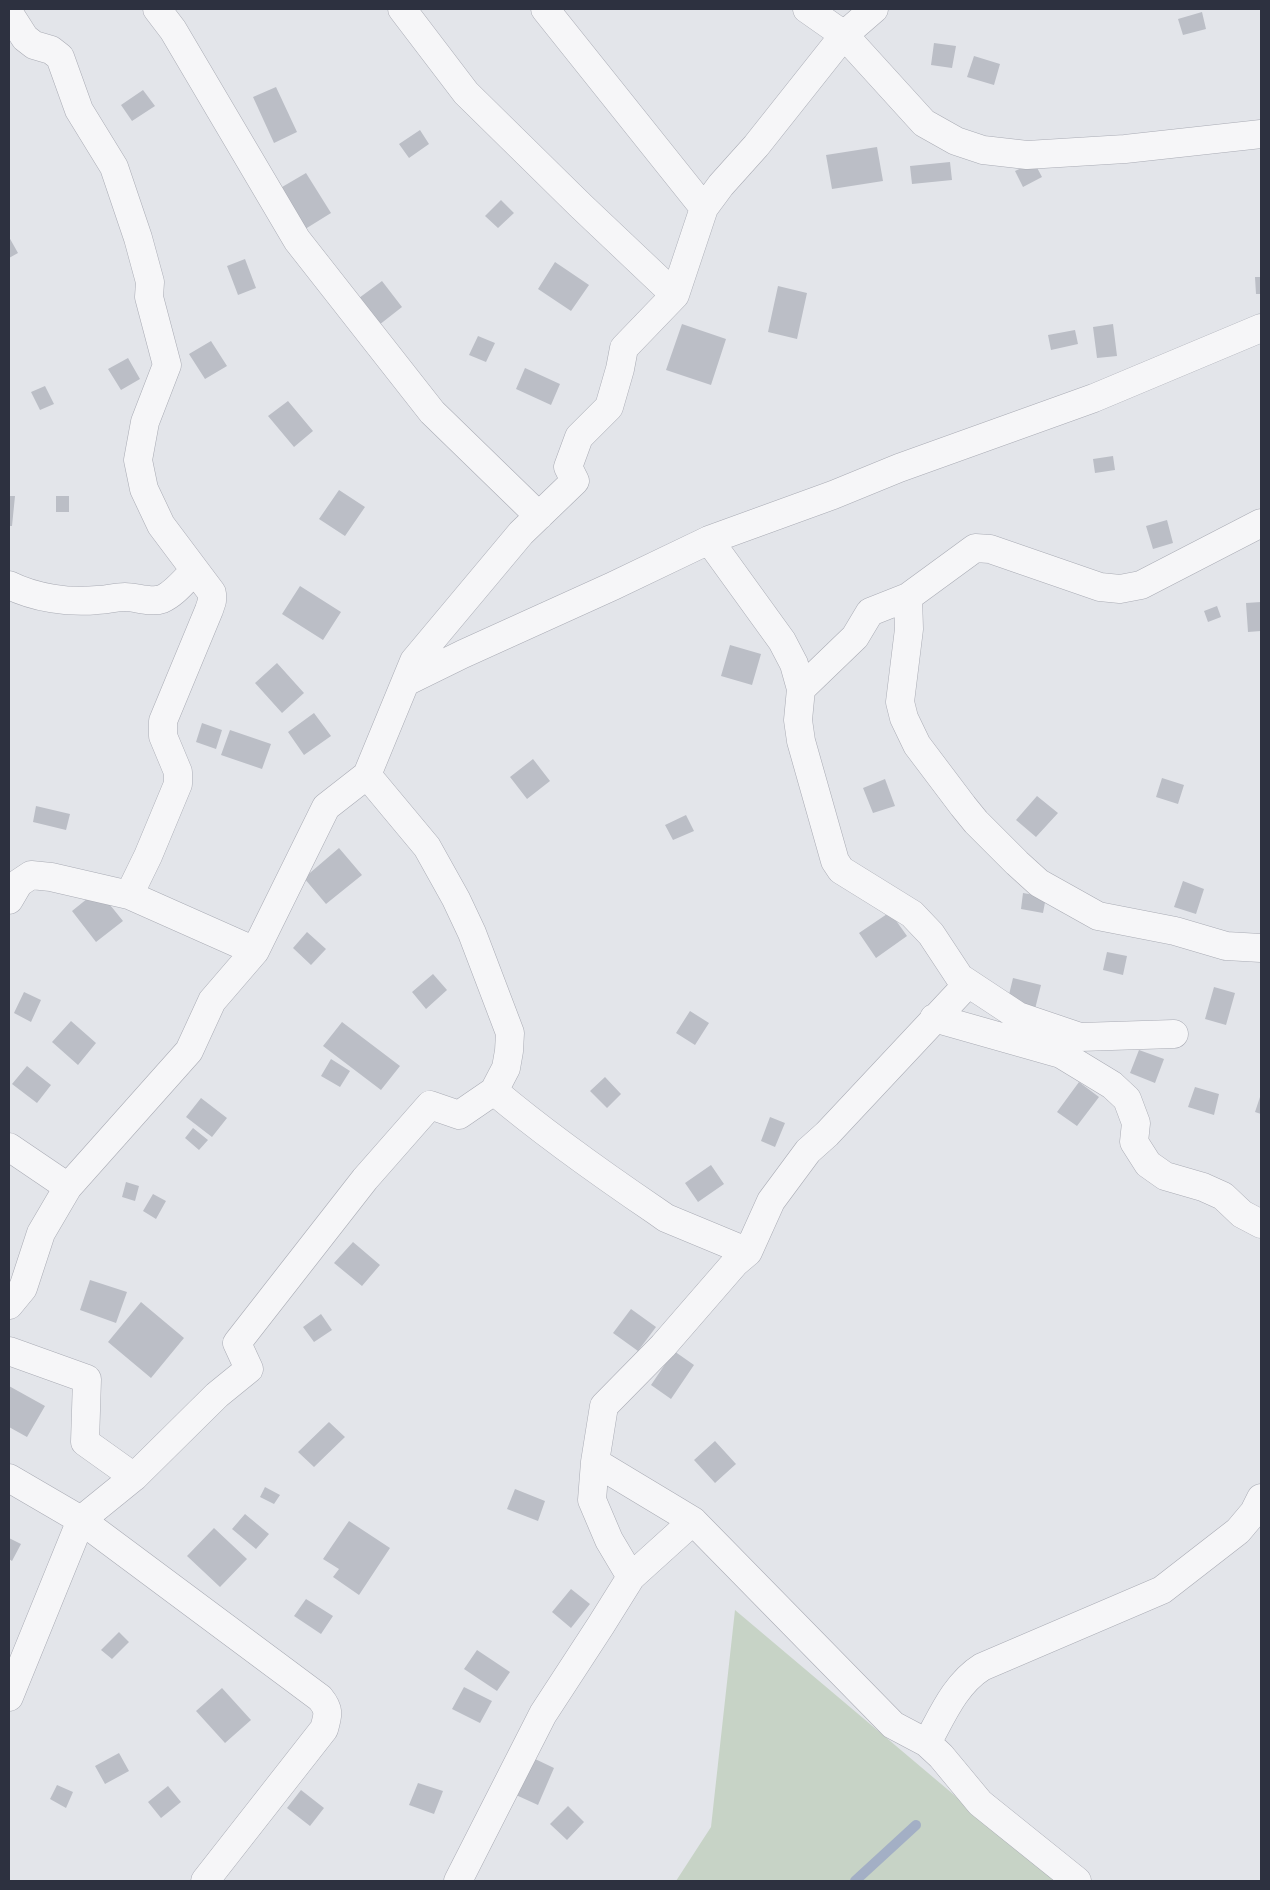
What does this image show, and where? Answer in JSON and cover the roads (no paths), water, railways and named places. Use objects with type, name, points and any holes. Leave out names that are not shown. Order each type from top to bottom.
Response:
[{"type":"street","points":[[157,9],[173,30],[297,240],[432,412],[539,516]]},
{"type":"street","points":[[402,9],[466,93],[675,295]]},
{"type":"street","points":[[545,9],[704,208]]},
{"type":"street","points":[[807,9],[844,35],[924,123],[956,142],[984,150],[1027,154],[1047,153],[1125,148],[1261,134]]},
{"type":"street","points":[[9,1305],[23,1288],[41,1233],[68,1187],[189,1051],[212,1002],[255,951],[326,806],[367,775],[414,661],[521,534],[575,481],[568,467],[579,437],[609,407],[624,348],[675,295],[704,208],[844,35],[874,9]]},
{"type":"street","points":[[9,13],[25,38],[34,45],[51,50],[60,57],[79,110],[114,166],[138,238],[150,282],[149,297],[167,365],[143,432],[138,460],[144,489],[161,525],[212,593],[212,601],[163,721],[163,736],[178,772],[178,784],[148,856],[129,895]]},
{"type":"street","points":[[406,682],[709,540],[833,495],[899,468],[1094,398],[1261,328]]},
{"type":"street","points":[[800,688],[855,637],[870,612],[908,597],[975,548],[990,548],[1100,587],[1120,589],[1141,584],[1261,523]]},
{"type":"street","points":[[631,1577],[609,1540],[592,1500],[595,1462],[604,1406],[663,1346],[735,1263],[748,1252],[770,1202],[808,1151],[828,1134],[961,991],[964,984],[931,934],[912,914],[841,870],[834,861],[800,741],[798,720],[800,688],[794,664],[782,640],[709,540]]},
{"type":"street","points":[[9,585],[20,591],[56,599],[98,600],[117,597],[152,600],[162,599],[168,595],[194,571]]},
{"type":"street","points":[[908,597],[909,629],[900,702],[904,718],[916,745],[963,806],[976,822],[1017,863],[1039,883],[1098,916],[1175,931],[1226,946],[1261,948]]},
{"type":"street","points":[[9,1697],[81,1520],[134,1477],[217,1395],[249,1369],[237,1343],[365,1179],[430,1105],[459,1115],[494,1091],[506,1068],[510,1033],[472,934],[456,899],[427,847],[367,775]]},
{"type":"street","points":[[9,900],[19,883],[31,875],[51,877],[129,895],[255,951]]},
{"type":"street","points":[[962,979],[1018,1016],[1080,1037],[1174,1034]]},
{"type":"street","points":[[934,1018],[1061,1054],[1112,1085],[1127,1099],[1136,1123],[1134,1142],[1148,1164],[1165,1176],[1203,1187],[1223,1196],[1242,1214],[1261,1224]]},
{"type":"street","points":[[494,1091],[593,1168],[656,1212],[666,1218],[748,1252]]},
{"type":"street","points":[[9,1147],[68,1187]]},
{"type":"street","points":[[9,1351],[87,1380],[85,1442],[134,1477]]},
{"type":"street","points":[[595,1462],[693,1521],[893,1725],[927,1743],[941,1756],[980,1802],[1078,1881]]},
{"type":"street","points":[[9,1478],[81,1520],[312,1692],[326,1706],[328,1717],[324,1729],[205,1881]]},
{"type":"street","points":[[927,1743],[956,1692],[970,1675],[982,1666],[1044,1642],[1162,1590],[1238,1531],[1254,1512],[1261,1498]]},
{"type":"street","points":[[458,1881],[543,1714],[631,1577],[693,1521]]},
{"type":"waterway","points":[[855,1881],[916,1825]]}]
